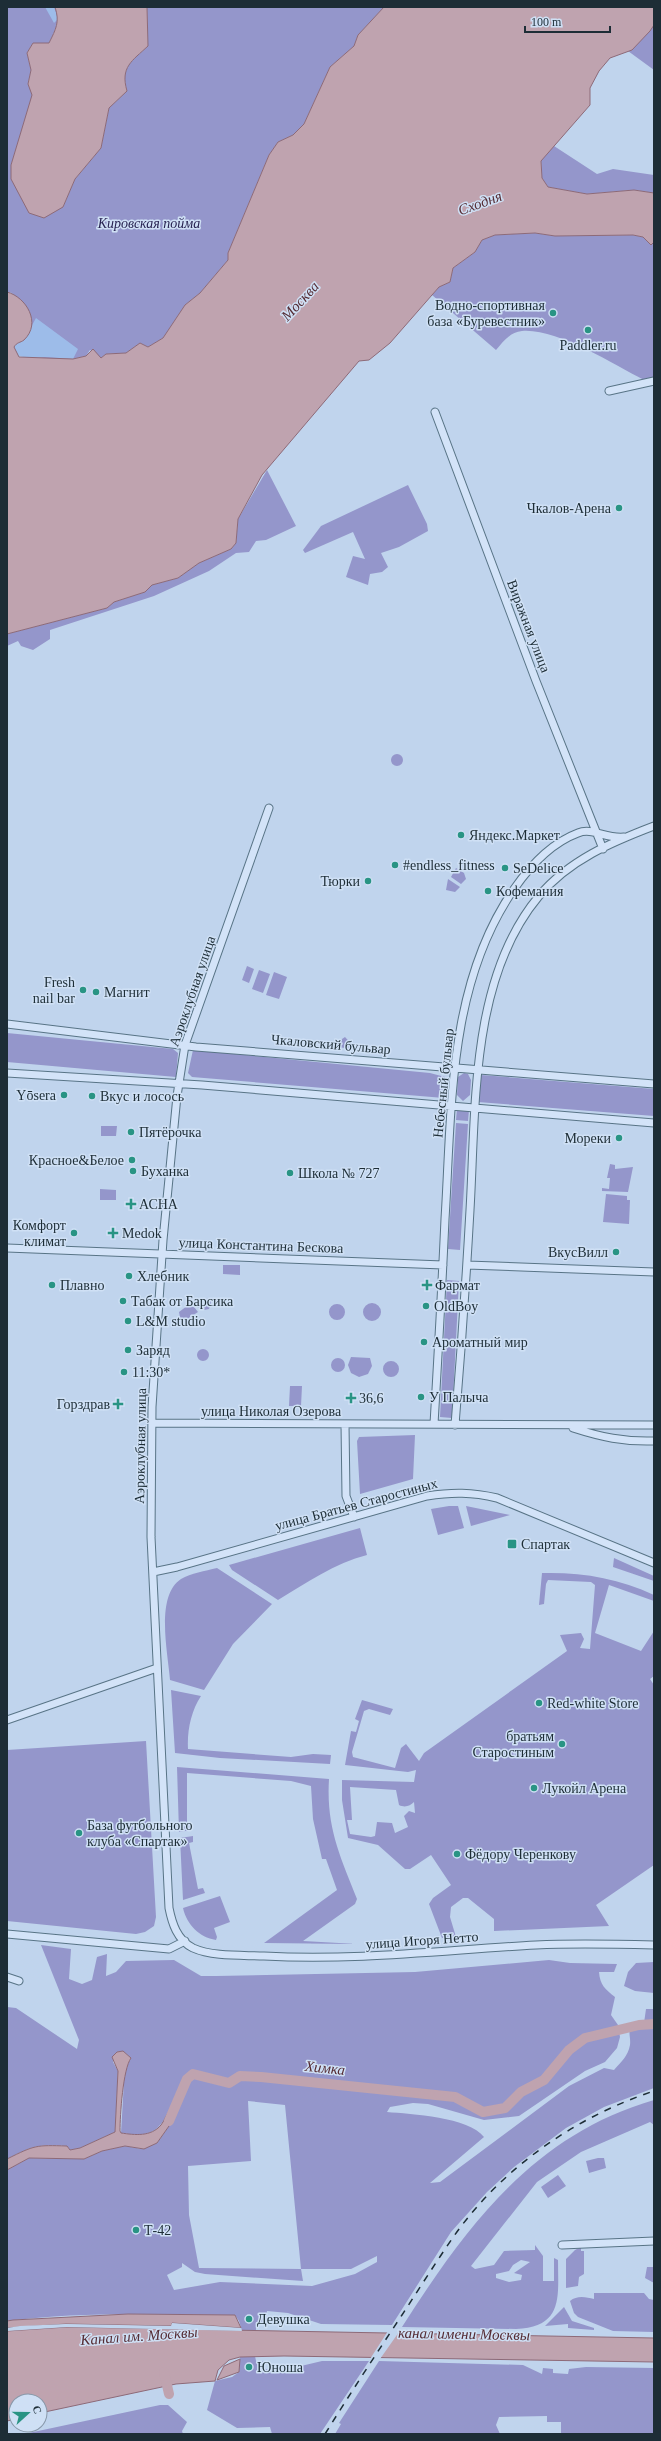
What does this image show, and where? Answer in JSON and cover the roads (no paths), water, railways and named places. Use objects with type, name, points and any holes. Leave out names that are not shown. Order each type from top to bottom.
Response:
[{"type":"street","points":[[610,391],[654,381]]},
{"type":"street","name":"Виражная улица","points":[[435,412],[602,849]]},
{"type":"street","name":"Аэроклубная улица","points":[[192,1948],[179,1937],[172,1923],[169,1908],[152,1572],[152,1423],[162,1255],[179,1084],[185,1046],[269,808]]},
{"type":"street","name":"Небесный бульвар","points":[[455,1425],[467,1265],[479,1069],[495,980],[516,929],[538,896],[552,881],[571,865],[624,837],[654,826]]},
{"type":"street","name":"Небесный бульвар","points":[[434,1424],[452,1105],[468,991],[473,972],[485,941],[508,899],[528,869],[543,855],[577,833],[595,832],[612,839],[624,837]]},
{"type":"street","name":"Чкаловский бульвар","points":[[7,1024],[185,1046],[654,1084]]},
{"type":"street","points":[[7,1073],[179,1084],[452,1105],[654,1123]]},
{"type":"street","name":"улица Константина Бескова","points":[[7,1248],[443,1265]]},
{"type":"street","points":[[467,1265],[654,1272]]},
{"type":"street","name":"улица Николая Озерова","points":[[152,1423],[567,1426],[654,1425]]},
{"type":"street","points":[[345,1424],[346,1496],[354,1517]]},
{"type":"street","points":[[567,1426],[614,1440],[654,1441]]},
{"type":"street","name":"улица Братьев Старостиных","points":[[152,1572],[184,1565],[427,1496],[470,1493],[497,1498],[654,1563]]},
{"type":"street","points":[[7,1720],[157,1668]]},
{"type":"street","points":[[7,1934],[169,1949],[185,1941]]},
{"type":"street","name":"улица Игоря Нетто","points":[[192,1948],[216,1953],[314,1959],[392,1956],[537,1945],[654,1945]]},
{"type":"street","points":[[7,1977],[19,1982]]},
{"type":"street","points":[[562,2245],[654,2241]]},
{"type":"water","points":[[55,7],[147,7],[148,46],[132,61],[126,70],[125,83],[127,91],[109,108],[101,148],[75,179],[63,207],[44,218],[29,213],[11,179],[11,165],[32,95],[28,84],[31,70],[27,53],[33,43],[49,43],[54,34],[57,21]]},
{"type":"water","points":[[384,7],[654,7],[654,25],[650,31],[632,50],[610,58],[599,71],[590,88],[590,105],[541,161],[542,178],[548,187],[587,194],[634,190],[654,193],[654,242],[651,245],[643,237],[633,235],[555,236],[535,233],[495,235],[482,240],[475,252],[453,268],[450,282],[439,287],[390,343],[369,360],[359,361],[262,475],[238,519],[236,543],[231,549],[199,563],[178,578],[152,585],[145,592],[114,602],[107,608],[7,634],[7,292],[20,299],[25,305],[32,319],[32,326],[29,333],[24,340],[17,343],[14,347],[19,357],[73,359],[86,356],[93,349],[101,358],[106,354],[126,353],[140,343],[148,347],[163,338],[185,305],[200,293],[228,260],[228,253],[269,155],[278,142],[293,135],[304,124],[330,67],[354,46],[358,35]]},
{"type":"water","points":[[123,2051],[131,2058],[124,2082],[121,2104],[120,2131],[121,2133],[137,2135],[152,2132],[161,2125],[171,2109],[175,2110],[169,2126],[157,2143],[144,2149],[125,2146],[102,2151],[84,2159],[29,2158],[7,2170],[7,2159],[30,2148],[42,2146],[67,2146],[70,2150],[80,2148],[115,2132],[118,2071],[112,2057],[117,2052]]},
{"type":"water","points":[[128,2314],[235,2315],[241,2328],[172,2323],[172,2326],[66,2324],[7,2328],[7,2321],[13,2320]]},
{"type":"water","name":"Канал им. Москвы","points":[[67,2327],[654,2338],[654,2362],[284,2356],[240,2357],[229,2360],[218,2370],[215,2381],[176,2384],[48,2411],[48,2393],[8,2393],[7,2421],[7,2331]]},
{"type":"water","points":[[240,2359],[239,2372],[217,2380],[224,2366]]},
{"type":"waterway","name":"Химка","points":[[169,2121],[187,2079],[193,2074],[229,2083],[240,2076],[261,2077],[455,2097],[483,2112],[505,2108],[521,2092],[544,2080],[569,2050],[585,2038],[639,2025],[654,2024]]},
{"type":"waterway","points":[[164,2372],[169,2394]]},
{"type":"railway","points":[[325,2434],[454,2236],[473,2211],[494,2188],[542,2148],[569,2130],[596,2115],[654,2091]]},
{"type":"place","name":"Водно-спортивная база «Буревестник»","points":[[553,313]]},
{"type":"place","name":"Paddler.ru","points":[[588,330]]},
{"type":"place","name":"Чкалов-Арена","points":[[619,508]]},
{"type":"place","name":"Яндекс.Маркет","points":[[461,835]]},
{"type":"place","name":"#endless_fitness","points":[[395,865]]},
{"type":"place","name":"SeDelice","points":[[505,868]]},
{"type":"place","name":"Тюрки","points":[[368,881]]},
{"type":"place","name":"Кофемания","points":[[488,891]]},
{"type":"place","name":"Fresh nail bar","points":[[83,990]]},
{"type":"place","name":"Магнит","points":[[96,992]]},
{"type":"place","name":"Yōsera","points":[[64,1095]]},
{"type":"place","name":"Вкус и лосось","points":[[92,1096]]},
{"type":"place","name":"Пятёрочка","points":[[131,1132]]},
{"type":"place","name":"Мореки","points":[[619,1138]]},
{"type":"place","name":"Красное&Белое","points":[[132,1160]]},
{"type":"place","name":"Буханка","points":[[133,1171]]},
{"type":"place","name":"Школа № 727","points":[[290,1173]]},
{"type":"place","name":"АСНА","points":[[131,1204]]},
{"type":"place","name":"Комфорт климат","points":[[74,1233]]},
{"type":"place","name":"Medok","points":[[113,1233]]},
{"type":"place","name":"ВкусВилл","points":[[616,1252]]},
{"type":"place","name":"Хлебник","points":[[129,1276]]},
{"type":"place","name":"Плавно","points":[[52,1285]]},
{"type":"place","name":"Фармат","points":[[427,1285]]},
{"type":"place","name":"Табак от Барсика","points":[[123,1301]]},
{"type":"place","name":"OldBoy","points":[[426,1306]]},
{"type":"place","name":"L&M studio","points":[[128,1321]]},
{"type":"place","name":"Ароматный мир","points":[[424,1342]]},
{"type":"place","name":"Заряд","points":[[128,1350]]},
{"type":"place","name":"11:30*","points":[[124,1372]]},
{"type":"place","name":"У Палыча","points":[[421,1397]]},
{"type":"place","name":"36,6","points":[[351,1398]]},
{"type":"place","name":"Горздрав","points":[[118,1404]]},
{"type":"place","name":"Спартак","points":[[512,1544]]},
{"type":"place","name":"Red-white Store","points":[[539,1703]]},
{"type":"place","name":"братьям Старостиным","points":[[562,1744]]},
{"type":"place","name":"Лукойл Арена","points":[[534,1788]]},
{"type":"place","name":"База футбольного клуба «Спартак»","points":[[79,1833]]},
{"type":"place","name":"Фёдору Черенкову","points":[[457,1854]]},
{"type":"place","name":"Т-42","points":[[136,2230]]},
{"type":"place","name":"Девушка","points":[[249,2319]]},
{"type":"place","name":"Юноша","points":[[249,2367]]},
{"type":"water label","name":"Сходня","points":[[480,203]]},
{"type":"water label","name":"Москва","points":[[300,301]]},
{"type":"water label","name":"канал имени Москвы","points":[[464,2334]]},
{"type":"park label","name":"Кировская пойма","points":[[149,223]]}]
